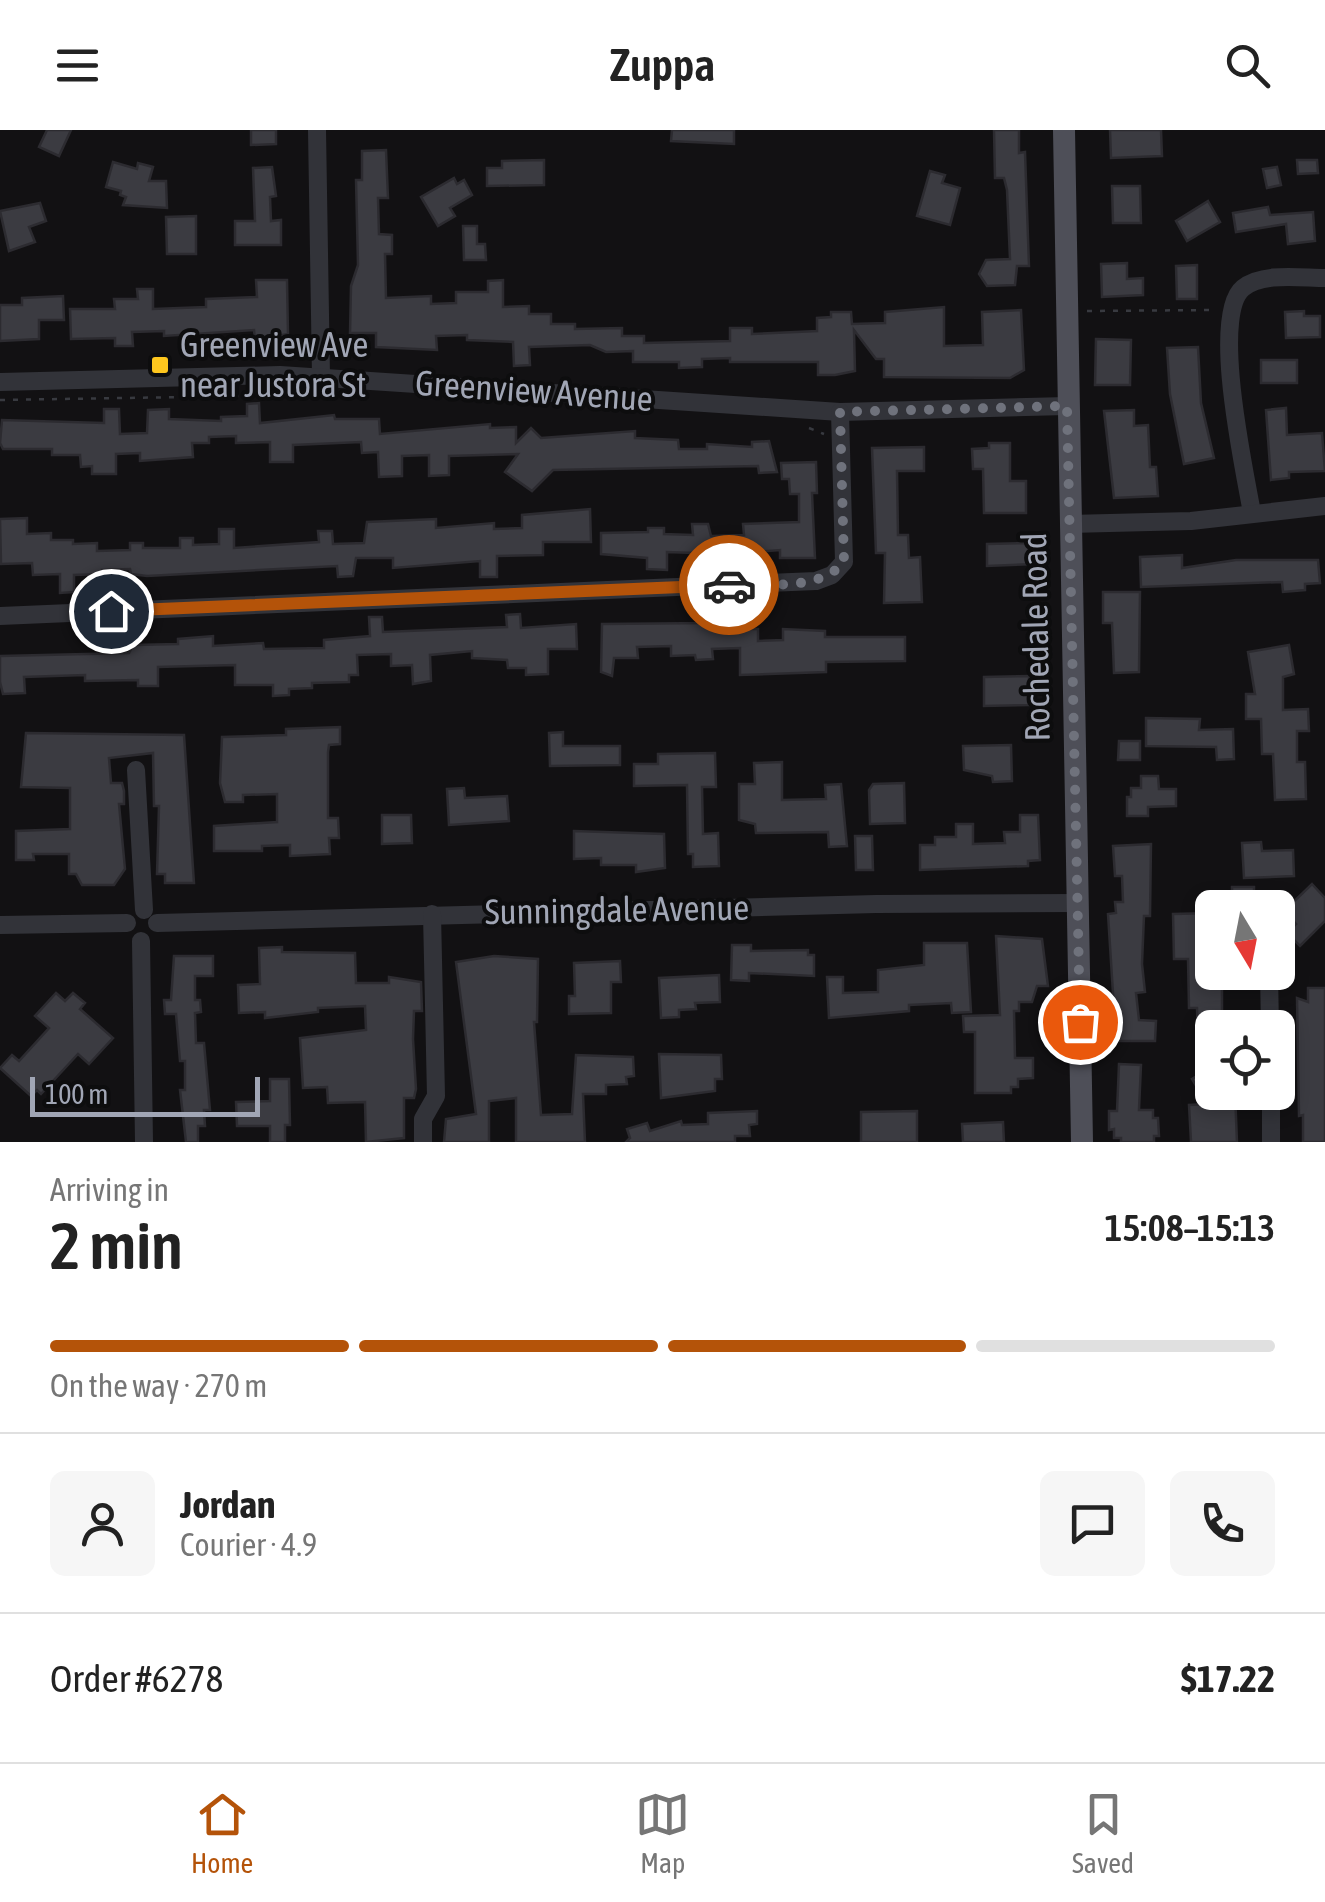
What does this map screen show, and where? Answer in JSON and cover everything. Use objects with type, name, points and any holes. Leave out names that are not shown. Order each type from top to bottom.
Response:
[{"type":"main road","name":"Rochedale Road","points":[[1064,130],[1082,1142]]},
{"type":"street","points":[[317,130],[320,385]]},
{"type":"street","points":[[1252,513],[1233,401],[1230,310],[1246,284],[1262,279],[1325,278]]},
{"type":"street","name":"Greenview Avenue","points":[[0,382],[320,385],[840,412],[1067,406]]},
{"type":"street","points":[[0,616],[816,581],[832,575],[844,562],[840,412]]},
{"type":"street","points":[[1069,524],[1192,521],[1325,506]]},
{"type":"street","points":[[136,770],[154,936],[140,940],[130,936],[127,923],[133,913],[150,917]]},
{"type":"street","name":"Sunningdale Avenue","points":[[150,917],[1078,903]]},
{"type":"street","points":[[424,1142],[422,1120],[436,1096],[432,914]]},
{"type":"street","points":[[0,925],[127,923]]},
{"type":"street","points":[[140,940],[144,1142]]},
{"type":"street","points":[[1271,1110],[1272,1142]]},
{"type":"path","points":[[1084,311],[1230,310]]},
{"type":"path","points":[[0,400],[320,385]]},
{"type":"path","points":[[810,428],[819,430],[828,440]]},
{"type":"building","points":[[47,130],[71,130],[59,156],[39,147]]},
{"type":"building","points":[[251,130],[276,130],[276,144],[251,145]]},
{"type":"building","points":[[672,130],[734,130],[734,144],[671,141]]},
{"type":"building","points":[[994,130],[1019,130],[1019,153],[1025,152],[1029,266],[1017,266],[1015,285],[987,286],[979,274],[986,260],[1010,259],[1007,190],[1004,178],[995,178]]},
{"type":"building","points":[[1110,130],[1161,130],[1162,156],[1111,158]]},
{"type":"building","points":[[386,150],[388,198],[378,198],[379,234],[392,235],[392,254],[385,254],[386,298],[431,296],[431,304],[456,303],[456,292],[488,292],[488,281],[503,280],[503,307],[529,306],[529,314],[551,314],[551,324],[575,324],[575,329],[622,328],[622,336],[644,336],[644,343],[730,341],[730,328],[752,328],[752,334],[817,331],[817,318],[831,317],[831,312],[851,312],[852,324],[885,323],[885,312],[944,307],[944,346],[983,345],[982,312],[1021,310],[1024,370],[1010,378],[884,377],[884,359],[876,359],[854,330],[855,371],[835,375],[818,375],[818,362],[730,362],[730,358],[702,359],[702,367],[679,368],[679,362],[633,362],[633,351],[606,352],[590,345],[529,347],[530,365],[514,366],[513,342],[467,340],[467,335],[436,336],[437,350],[376,347],[376,333],[350,333],[351,286],[358,265],[356,180],[362,180],[362,151]]},
{"type":"building","points":[[544,160],[544,185],[487,186],[487,168],[502,168],[502,161]]},
{"type":"building","points":[[1297,160],[1317,160],[1318,173],[1298,174]]},
{"type":"building","points":[[113,162],[137,169],[138,163],[153,167],[149,181],[166,181],[167,208],[123,205],[126,197],[120,195],[121,191],[106,187]]},
{"type":"building","points":[[272,167],[276,196],[270,197],[271,221],[281,220],[281,245],[235,245],[235,221],[255,221],[253,168]]},
{"type":"building","points":[[1277,167],[1281,185],[1267,188],[1263,169]]},
{"type":"building","points":[[930,171],[945,175],[942,183],[960,188],[950,225],[917,216]]},
{"type":"building","points":[[454,178],[457,184],[464,180],[472,195],[450,208],[455,216],[438,226],[421,197]]},
{"type":"building","points":[[1112,186],[1140,186],[1141,223],[1113,223]]},
{"type":"building","points":[[1208,201],[1220,222],[1187,241],[1176,221]]},
{"type":"building","points":[[40,203],[46,221],[29,227],[35,242],[9,251],[0,211]]},
{"type":"building","points":[[1268,207],[1270,215],[1313,212],[1315,241],[1288,244],[1286,224],[1236,232],[1233,213]]},
{"type":"building","points":[[196,216],[196,254],[167,254],[166,217]]},
{"type":"building","points":[[463,226],[477,226],[477,244],[485,244],[486,260],[464,260]]},
{"type":"building","points":[[1127,263],[1127,279],[1143,278],[1143,295],[1102,297],[1101,264]]},
{"type":"building","points":[[1197,265],[1197,299],[1177,299],[1176,266]]},
{"type":"building","points":[[256,280],[287,280],[288,334],[255,340],[254,330],[164,336],[164,331],[132,332],[133,346],[115,346],[115,338],[71,339],[70,309],[115,309],[114,299],[138,299],[137,289],[153,289],[153,309],[206,307],[206,299],[257,297]]},
{"type":"building","points":[[63,296],[64,320],[39,320],[39,339],[0,341],[0,305],[22,305],[22,298]]},
{"type":"building","points":[[1304,311],[1304,316],[1320,316],[1320,337],[1286,338],[1285,312]]},
{"type":"building","points":[[1096,339],[1131,340],[1130,385],[1095,385]]},
{"type":"building","points":[[1198,347],[1201,403],[1214,458],[1184,464],[1170,394],[1167,348]]},
{"type":"building","points":[[1261,360],[1297,360],[1297,383],[1261,383]]},
{"type":"building","points":[[259,403],[260,423],[334,415],[335,419],[379,419],[380,434],[490,424],[490,428],[516,427],[516,443],[531,428],[541,438],[635,431],[635,438],[678,440],[679,449],[707,449],[707,444],[752,447],[752,442],[769,441],[777,472],[759,473],[758,466],[553,470],[532,491],[505,472],[518,454],[449,456],[449,475],[429,476],[429,455],[402,456],[402,476],[379,477],[378,452],[362,453],[361,442],[293,445],[293,462],[270,462],[270,442],[236,443],[236,436],[209,437],[209,443],[192,443],[193,457],[140,461],[140,453],[116,454],[116,474],[92,474],[92,466],[81,467],[80,455],[52,455],[52,449],[3,449],[0,443],[2,420],[104,423],[104,409],[119,409],[120,434],[147,433],[148,410],[169,409],[169,419],[221,421],[221,417],[247,416],[247,404]]},
{"type":"building","points":[[1286,408],[1287,435],[1322,433],[1325,471],[1289,472],[1289,478],[1271,480],[1266,410]]},
{"type":"building","points":[[1134,410],[1134,426],[1148,425],[1150,467],[1156,467],[1158,496],[1114,498],[1104,411]]},
{"type":"building","points":[[989,443],[1010,443],[1010,481],[1026,481],[1026,513],[984,513],[983,469],[973,469],[972,449],[989,448]]},
{"type":"building","points":[[924,447],[924,471],[897,471],[898,535],[908,535],[909,558],[920,557],[922,602],[884,603],[885,553],[876,553],[872,448]]},
{"type":"building","points":[[816,462],[817,493],[812,493],[815,558],[780,558],[780,550],[694,557],[694,553],[667,552],[667,570],[647,569],[647,558],[601,554],[601,533],[664,528],[664,534],[693,535],[692,524],[708,524],[711,536],[744,535],[743,524],[799,522],[799,494],[790,494],[789,479],[782,479],[781,463]]},
{"type":"building","points":[[590,509],[591,542],[543,542],[543,555],[497,556],[497,577],[480,577],[480,561],[393,568],[393,558],[356,558],[353,576],[338,577],[337,566],[147,576],[131,574],[130,569],[102,570],[102,574],[74,575],[74,592],[60,593],[60,574],[33,575],[32,563],[1,564],[0,519],[27,518],[27,534],[51,533],[51,540],[73,540],[73,544],[97,543],[97,551],[130,550],[130,543],[143,543],[143,548],[180,548],[180,538],[193,538],[193,545],[219,544],[219,529],[234,529],[234,548],[319,542],[318,531],[332,531],[333,544],[364,543],[367,522],[436,519],[436,528],[494,523],[494,529],[522,528],[522,515]]},
{"type":"building","points":[[987,544],[1035,545],[1035,564],[987,566]]},
{"type":"building","points":[[1182,555],[1182,568],[1236,560],[1318,560],[1320,583],[1305,584],[1305,590],[1283,592],[1282,582],[1141,587],[1140,557]]},
{"type":"building","points":[[1103,592],[1140,592],[1139,672],[1114,673],[1112,623],[1103,623]]},
{"type":"building","points":[[520,614],[521,628],[576,624],[577,649],[548,649],[548,674],[526,675],[526,668],[508,668],[507,660],[472,658],[472,651],[430,655],[431,681],[413,684],[412,665],[391,666],[391,654],[357,655],[358,675],[349,675],[349,682],[312,683],[312,688],[289,689],[289,695],[273,696],[273,685],[235,685],[235,665],[158,667],[158,686],[138,686],[138,680],[85,681],[85,675],[24,677],[25,693],[3,694],[0,682],[0,656],[129,653],[133,645],[178,644],[178,639],[213,636],[213,646],[263,643],[264,649],[324,648],[324,640],[370,636],[369,617],[382,617],[383,632],[507,627],[506,615]]},
{"type":"building","points":[[729,615],[729,629],[758,629],[758,641],[783,640],[783,629],[825,631],[825,637],[905,637],[905,661],[826,662],[826,672],[740,675],[740,648],[712,649],[713,659],[696,660],[695,655],[671,656],[671,646],[637,647],[638,658],[614,658],[612,676],[601,672],[602,624],[710,623],[710,616]]},
{"type":"building","points":[[1289,645],[1294,674],[1283,677],[1283,710],[1308,709],[1309,731],[1297,731],[1297,762],[1305,762],[1306,799],[1275,800],[1273,754],[1262,754],[1261,719],[1246,719],[1246,694],[1255,694],[1248,652]]},
{"type":"building","points":[[1029,676],[1029,705],[984,706],[984,677]]},
{"type":"building","points":[[1146,718],[1200,719],[1199,730],[1233,729],[1234,759],[1217,760],[1216,747],[1146,746]]},
{"type":"building","points":[[340,727],[340,744],[329,745],[328,752],[328,818],[338,818],[339,838],[329,838],[330,854],[290,856],[290,845],[262,846],[262,851],[214,851],[214,826],[277,822],[277,794],[243,795],[243,802],[225,802],[220,783],[222,737],[286,735],[286,729]]},
{"type":"building","points":[[563,732],[563,746],[620,746],[620,765],[550,766],[549,733]]},
{"type":"building","points":[[26,733],[184,735],[194,883],[165,883],[165,874],[157,874],[159,806],[154,806],[153,753],[109,758],[111,783],[122,783],[124,791],[124,804],[119,804],[125,869],[114,885],[82,885],[76,874],[69,874],[69,854],[33,854],[34,860],[16,860],[16,831],[70,829],[70,788],[21,787]]},
{"type":"building","points":[[1119,741],[1140,741],[1140,760],[1118,760]]},
{"type":"building","points":[[1011,745],[1012,781],[993,782],[992,776],[964,770],[963,746]]},
{"type":"building","points":[[715,753],[716,787],[702,787],[703,834],[718,833],[719,866],[693,867],[693,854],[688,854],[687,785],[634,786],[634,764],[658,764],[658,754]]},
{"type":"building","points":[[782,762],[782,800],[826,799],[825,785],[841,784],[847,846],[829,847],[828,832],[756,833],[755,824],[739,820],[739,784],[755,784],[754,763]]},
{"type":"building","points":[[1141,776],[1158,776],[1159,789],[1176,789],[1176,806],[1148,807],[1148,816],[1127,816],[1127,797],[1131,797],[1131,788],[1141,788]]},
{"type":"building","points":[[904,783],[905,823],[870,824],[869,790],[873,784]]},
{"type":"building","points":[[464,788],[465,798],[507,796],[509,821],[449,825],[447,789]]},
{"type":"building","points":[[382,815],[411,815],[412,843],[382,844]]},
{"type":"building","points":[[1020,815],[1038,815],[1040,860],[1028,861],[1028,866],[920,870],[920,845],[935,845],[935,837],[956,837],[956,824],[973,824],[973,844],[1005,843],[1004,832],[1020,832]]},
{"type":"building","points":[[574,831],[664,834],[665,868],[636,872],[636,865],[601,865],[601,858],[574,859]]},
{"type":"building","points":[[855,836],[872,836],[873,870],[856,870]]},
{"type":"building","points":[[1261,842],[1262,851],[1293,850],[1294,876],[1244,878],[1242,843]]},
{"type":"building","points":[[1151,844],[1150,916],[1144,916],[1142,964],[1145,992],[1136,993],[1139,1020],[1156,1021],[1155,1041],[1116,1041],[1108,914],[1116,913],[1115,902],[1123,902],[1122,876],[1115,876],[1113,846]]},
{"type":"building","points":[[1312,884],[1325,898],[1325,921],[1300,946],[1295,941],[1295,900]]},
{"type":"building","points":[[1232,887],[1254,887],[1254,890]]},
{"type":"building","points":[[1195,913],[1195,990],[1222,990],[1222,1010],[1189,1008],[1188,959],[1174,959],[1173,914]]},
{"type":"building","points":[[996,936],[1042,939],[1048,986],[1037,986],[1032,1002],[1019,1002],[1019,1011],[1014,1011],[1015,1058],[1033,1058],[1033,1078],[1018,1079],[1018,1087],[1011,1087],[1011,1093],[975,1093],[975,1032],[964,1032],[963,1016],[1000,1015]]},
{"type":"building","points":[[924,943],[967,943],[971,1012],[952,1013],[951,1003],[909,1005],[909,1011],[829,1018],[827,977],[843,977],[843,993],[878,992],[878,970],[924,965]]},
{"type":"building","points":[[732,945],[751,945],[751,951],[808,950],[808,955],[814,955],[814,976],[749,973],[749,981],[731,980]]},
{"type":"building","points":[[282,947],[282,952],[355,953],[356,983],[389,983],[389,977],[421,982],[422,1011],[414,1011],[416,1089],[414,1098],[404,1098],[404,1138],[366,1142],[365,1102],[328,1103],[327,1087],[303,1088],[300,1038],[366,1030],[365,1006],[318,1008],[318,1012],[265,1018],[265,1012],[239,1013],[238,985],[260,984],[259,948]]},
{"type":"building","points":[[174,956],[213,956],[213,976],[195,976],[195,1000],[200,1000],[201,1012],[195,1013],[196,1043],[204,1043],[210,1110],[204,1110],[205,1126],[198,1126],[198,1142],[186,1142],[180,1090],[185,1090],[185,1061],[180,1061],[176,1014],[165,1014],[164,1000],[171,1000]]},
{"type":"building","points":[[494,956],[538,959],[534,1022],[541,1115],[572,1114],[576,1055],[633,1057],[634,1076],[626,1077],[627,1084],[606,1085],[606,1094],[583,1094],[585,1142],[516,1142],[516,1098],[489,1101],[489,1142],[444,1142],[446,1119],[476,1114],[456,962]]},
{"type":"building","points":[[620,961],[621,982],[611,982],[611,1013],[569,1014],[569,996],[575,996],[574,963]]},
{"type":"building","points":[[719,975],[720,1002],[695,1003],[696,1009],[679,1010],[679,1017],[661,1018],[659,978]]},
{"type":"building","points":[[1308,988],[1325,988],[1325,1142],[1303,1142],[1303,1115],[1299,1116],[1297,998],[1308,1002]]},
{"type":"building","points":[[56,993],[65,1001],[73,993],[85,1003],[80,1009],[113,1038],[89,1064],[78,1054],[41,1094],[37,1090],[31,1096],[0,1068],[12,1055],[19,1061],[49,1028],[35,1016]]},
{"type":"building","points":[[659,1054],[721,1055],[722,1079],[715,1079],[715,1091],[661,1098]]},
{"type":"building","points":[[1119,1064],[1141,1065],[1139,1110],[1153,1110],[1153,1118],[1158,1118],[1159,1136],[1154,1136],[1154,1142],[1121,1142],[1121,1138],[1114,1138],[1114,1129],[1109,1130],[1109,1111],[1117,1111]]},
{"type":"building","points":[[270,1079],[289,1079],[290,1125],[285,1125],[285,1142],[270,1142],[270,1126],[237,1126],[236,1102],[270,1101]]},
{"type":"building","points":[[1189,1105],[1195,1105],[1195,1110],[1236,1110],[1237,1142],[1191,1142]]},
{"type":"building","points":[[757,1111],[757,1124],[749,1125],[750,1136],[735,1136],[735,1142],[626,1142],[630,1138],[627,1129],[647,1123],[650,1131],[681,1121],[682,1125],[708,1124],[708,1113]]},
{"type":"building","points":[[917,1111],[917,1142],[861,1142],[861,1112]]},
{"type":"building","points":[[1003,1122],[1004,1142],[963,1142],[962,1124]]},
{"type":"way so far","points":[[729,585],[816,581],[832,575],[844,562],[840,412],[1067,406],[1080,1022]]},
{"type":"place","name":"Greenview Ave near Justora St","points":[[160,365]]},
{"type":"route","points":[[111,611],[729,585]]}]
